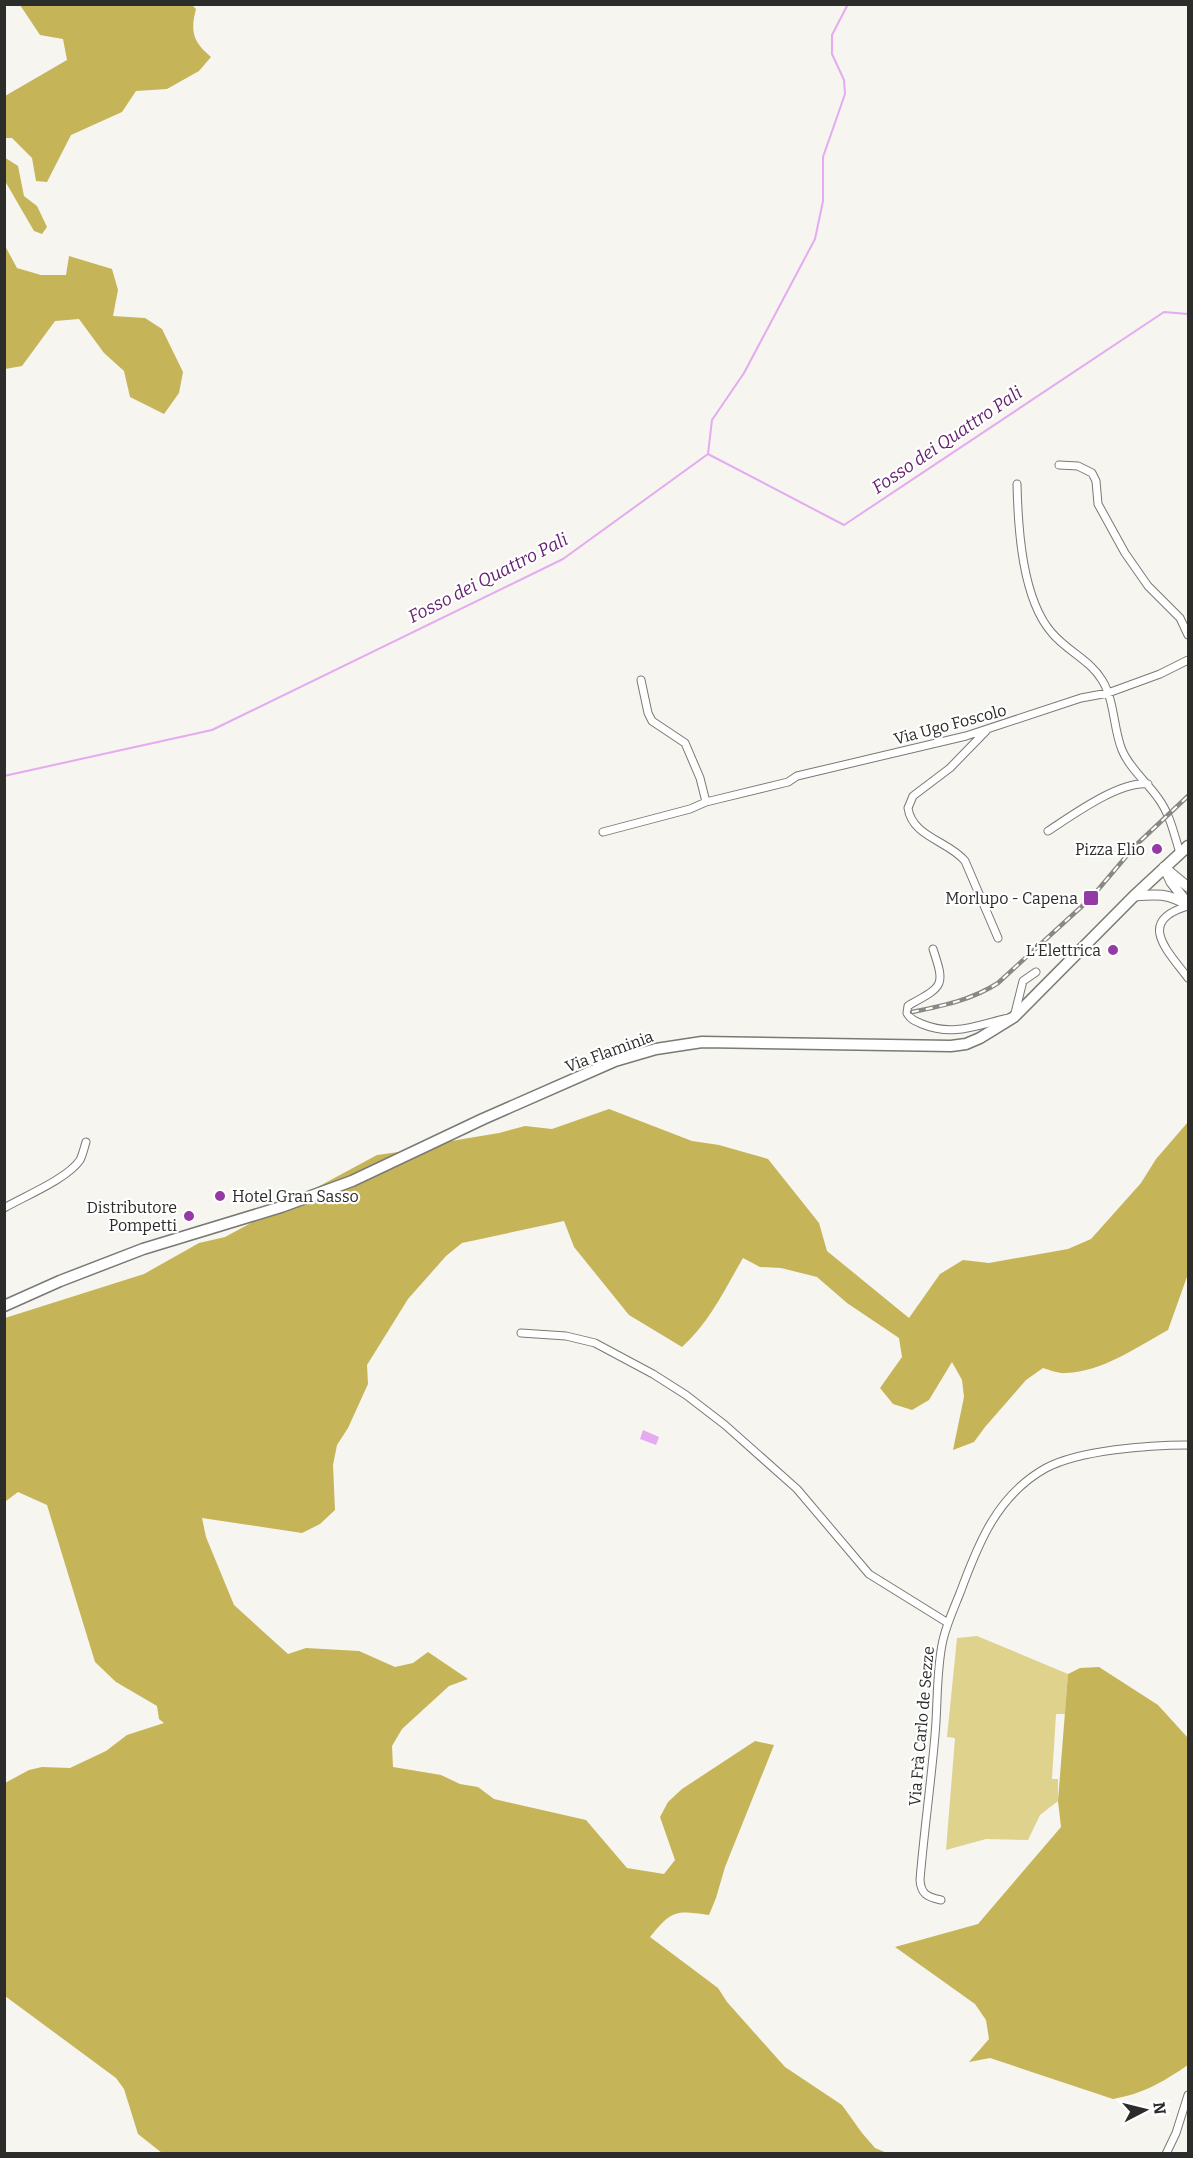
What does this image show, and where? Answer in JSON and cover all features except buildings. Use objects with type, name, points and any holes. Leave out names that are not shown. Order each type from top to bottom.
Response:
[{"type":"main road","name":"Via Flaminia","points":[[4,1306],[60,1281],[143,1249],[281,1207],[352,1181],[483,1119],[634,1055],[678,1045],[724,1042],[956,1046],[980,1038],[1014,1017],[1184,849]]},
{"type":"main road","points":[[1164,867],[1188,887]]},
{"type":"main road","points":[[1164,867],[1171,882],[1188,905]]},
{"type":"main road","points":[[1134,896],[1164,894],[1188,905]]},
{"type":"street","points":[[1059,465],[1078,466],[1092,473],[1096,481],[1098,504],[1125,553],[1149,586],[1180,618],[1188,635]]},
{"type":"street","points":[[1017,484],[1018,525],[1022,553],[1030,588],[1040,614],[1058,640],[1096,672],[1108,693],[1123,752],[1165,810],[1184,849]]},
{"type":"street","name":"Via Ugo Foscolo","points":[[603,832],[690,809],[706,802],[788,782],[797,776],[966,736],[1082,698],[1108,693],[1174,668],[1188,660]]},
{"type":"street","points":[[641,680],[652,721],[686,743],[700,778],[706,802]]},
{"type":"street","points":[[987,729],[950,768],[913,796],[908,808],[915,825],[957,852],[968,864],[998,938]]},
{"type":"street","points":[[1048,831],[1121,788],[1148,784]]},
{"type":"street","points":[[1188,905],[1167,915],[1158,930],[1161,942],[1188,978]]},
{"type":"street","points":[[933,949],[940,972],[938,986],[908,1006],[907,1013],[910,1018],[930,1027],[956,1031],[1014,1017],[1023,981],[1036,972]]},
{"type":"street","points":[[4,1208],[50,1183],[73,1167],[80,1158],[86,1142]]},
{"type":"street","points":[[521,1332],[566,1336],[595,1343],[653,1374],[686,1395],[725,1425],[797,1489],[868,1574],[948,1623]]},
{"type":"street","name":"Via Frà Carlo de Sezze","points":[[941,1900],[925,1895],[920,1880],[942,1648],[948,1623],[976,1548],[990,1521],[1009,1498],[1036,1475],[1059,1463],[1080,1456],[1188,1445]]},
{"type":"street","points":[[1166,2154],[1175,2137],[1188,2095]]},
{"type":"shaded area","points":[[20,5],[192,5],[196,9],[193,24],[194,36],[211,57],[199,71],[167,89],[136,91],[122,112],[71,135],[47,182],[36,181],[32,158],[12,138],[5,138],[5,96],[67,60],[63,39],[40,35]]},
{"type":"shaded area","points":[[4,157],[18,166],[24,196],[37,206],[47,227],[42,234],[34,231],[5,181]]},
{"type":"shaded area","points":[[4,244],[17,268],[41,275],[66,275],[69,256],[112,269],[118,290],[113,316],[145,318],[162,329],[183,372],[179,393],[164,414],[130,397],[124,371],[104,353],[79,319],[55,321],[22,366],[5,369]]},
{"type":"shaded area","points":[[609,1109],[692,1141],[719,1145],[768,1159],[819,1223],[827,1251],[909,1318],[940,1274],[963,1260],[989,1263],[1068,1249],[1091,1239],[1141,1183],[1156,1159],[1188,1122],[1188,1274],[1168,1330],[1119,1357],[1093,1368],[1063,1373],[1043,1368],[1026,1380],[974,1442],[953,1450],[964,1397],[962,1380],[952,1362],[929,1400],[912,1410],[893,1404],[880,1388],[902,1357],[899,1338],[847,1303],[817,1277],[781,1268],[760,1267],[743,1258],[708,1316],[692,1338],[682,1347],[629,1315],[574,1247],[564,1221],[462,1243],[446,1256],[408,1299],[367,1365],[368,1384],[348,1428],[337,1445],[333,1465],[335,1510],[320,1524],[302,1533],[202,1518],[206,1537],[234,1605],[288,1654],[306,1648],[359,1651],[395,1667],[413,1663],[428,1652],[468,1679],[449,1686],[402,1729],[392,1746],[393,1767],[441,1775],[460,1784],[478,1787],[494,1799],[586,1820],[627,1868],[664,1874],[675,1860],[660,1817],[668,1802],[682,1789],[755,1741],[774,1745],[725,1867],[709,1915],[675,1914],[664,1921],[650,1937],[718,1988],[727,2002],[785,2067],[842,2105],[875,2148],[887,2153],[162,2153],[138,2134],[124,2089],[116,2078],[5,1996],[5,1783],[29,1770],[42,1767],[70,1768],[106,1751],[127,1735],[164,1723],[159,1719],[157,1706],[116,1682],[95,1662],[47,1505],[18,1492],[6,1501],[5,1507],[5,1318],[144,1274],[199,1243],[225,1237],[377,1155],[499,1133],[525,1126],[552,1129]]},
{"type":"shaded area","points":[[643,1430],[659,1437],[656,1445],[640,1439]]},
{"type":"shaded area","points":[[977,1636],[1068,1674],[1065,1714],[1056,1714],[1052,1779],[1058,1779],[1058,1801],[1040,1815],[1028,1840],[986,1839],[946,1850],[955,1738],[947,1737],[957,1638]]},
{"type":"shaded area","points":[[1099,1667],[1158,1705],[1188,1738],[1188,2065],[1152,2087],[1113,2099],[990,2058],[969,2062],[989,2039],[986,2020],[975,2004],[895,1947],[978,1924],[1061,1827],[1058,1801],[1068,1674],[1080,1668]]},
{"type":"waterway","points":[[708,454],[712,420],[744,373],[815,239],[823,201],[823,157],[845,94],[844,80],[832,54],[832,35],[848,4]]},
{"type":"waterway","name":"Fosso dei Quattro Pali","points":[[4,776],[212,730],[563,559],[708,454],[844,525],[1164,312],[1188,314]]},
{"type":"railway","points":[[912,1012],[967,998],[998,983],[1091,898],[1135,846],[1188,796]]},
{"type":"place","name":"Pizza Elio","points":[[1157,849]]},
{"type":"place","name":"Morlupo - Capena","points":[[1091,898]]},
{"type":"place","name":"L‘Elettrica","points":[[1113,950]]},
{"type":"place","name":"Hotel Gran Sasso","points":[[220,1196]]},
{"type":"place","name":"Distributore Pompetti","points":[[189,1216]]}]
